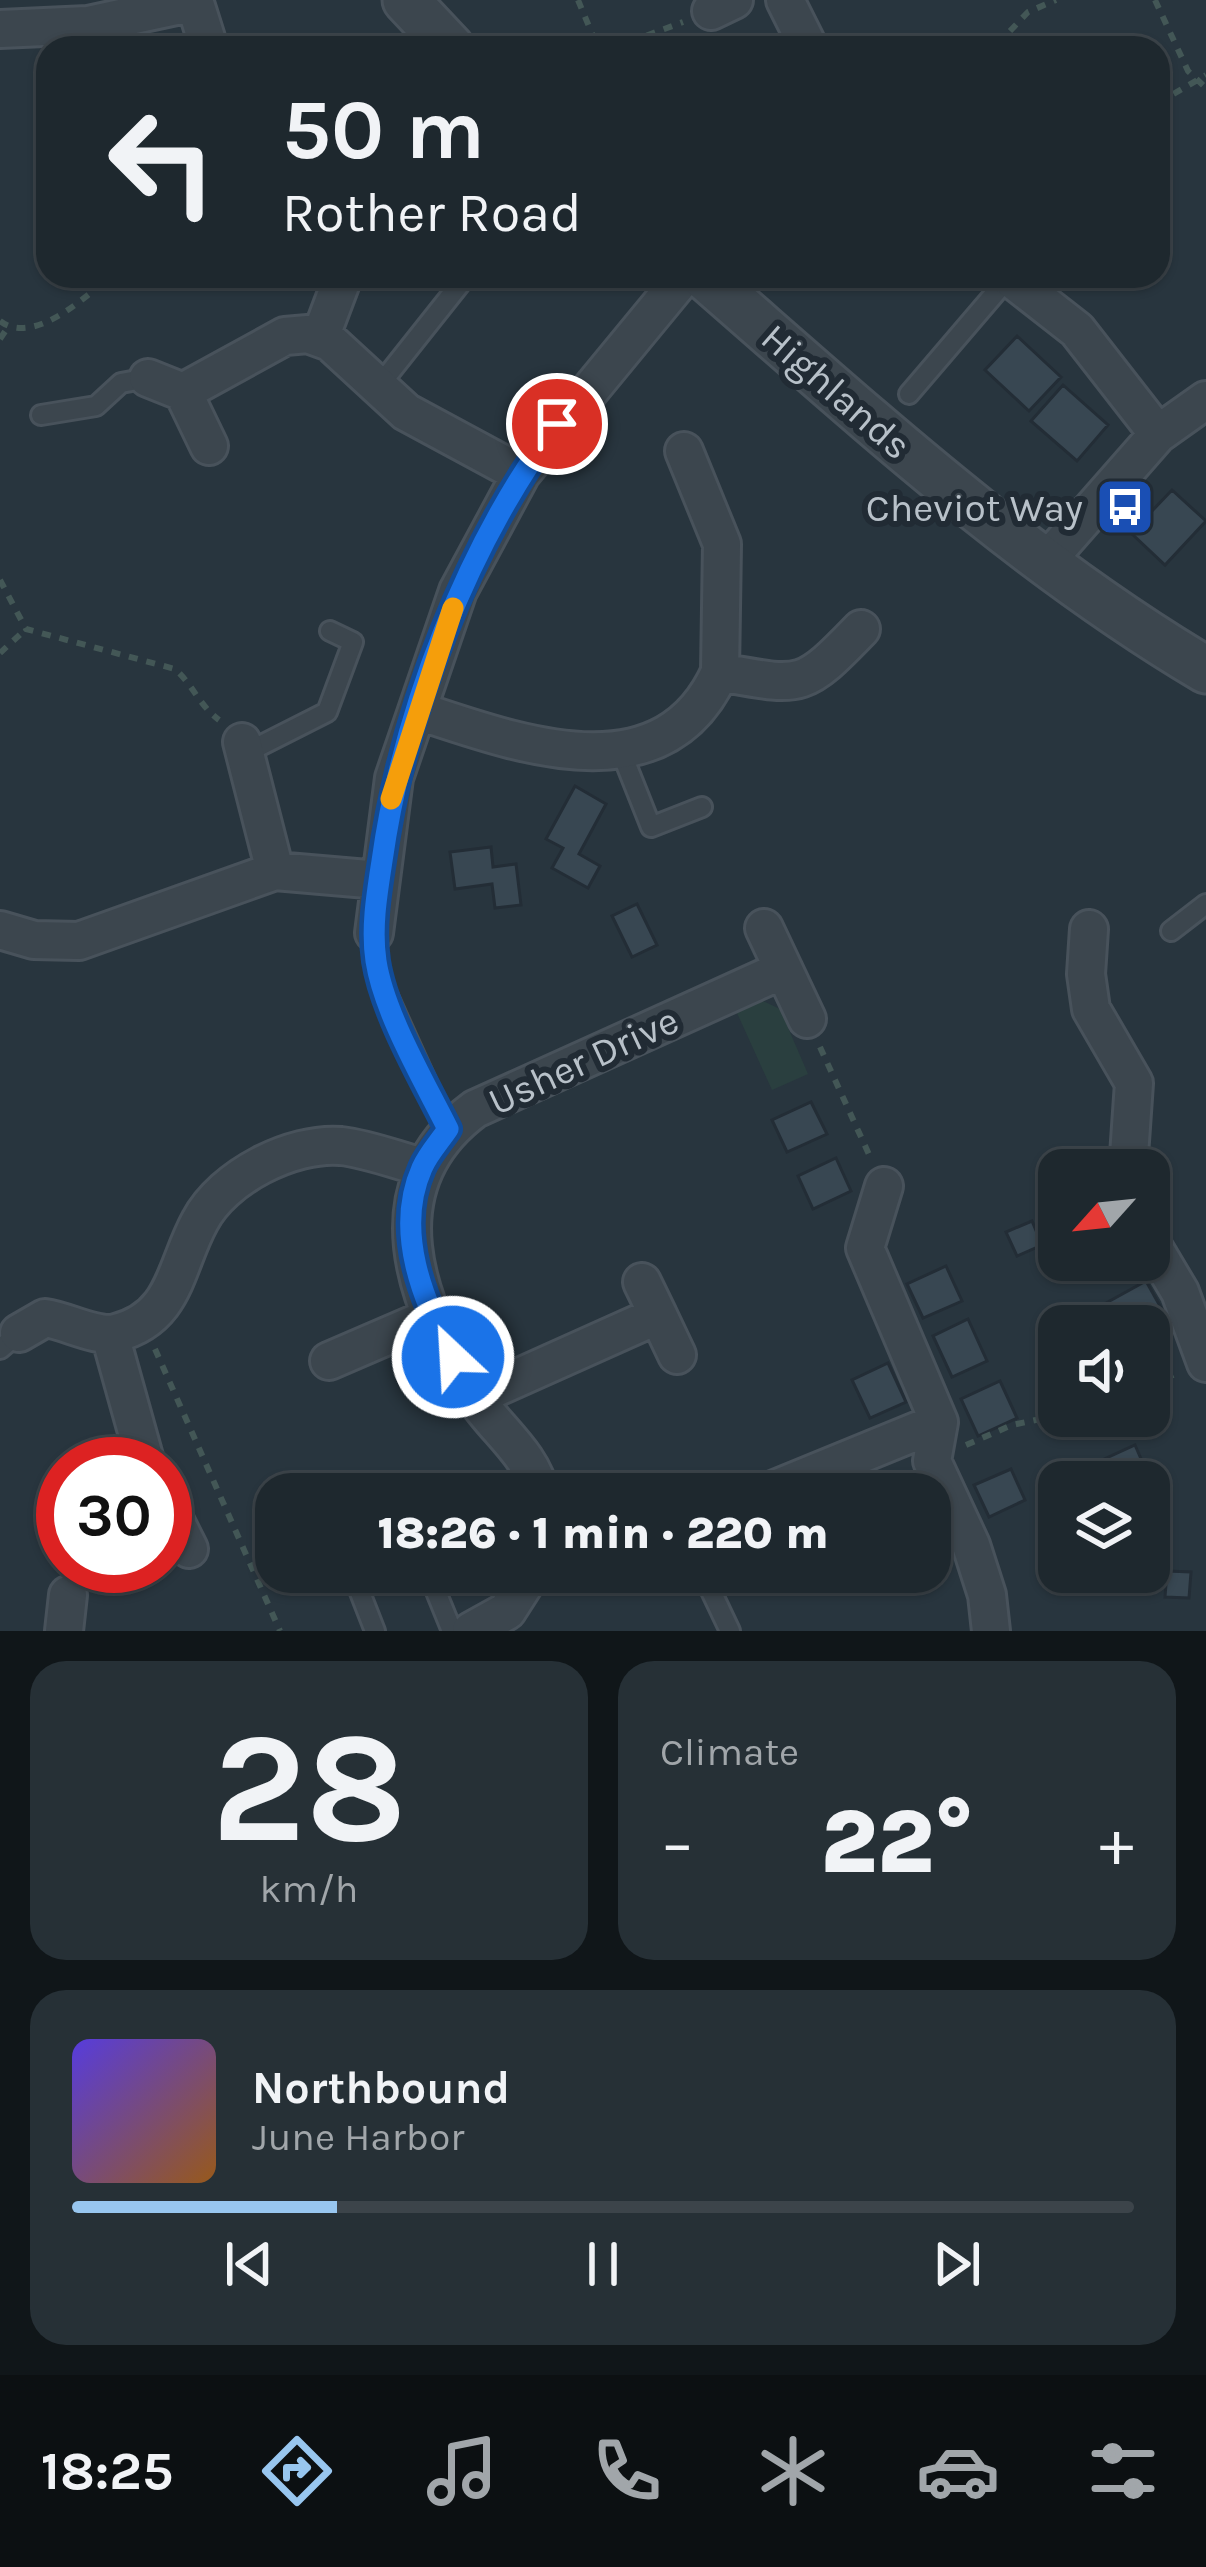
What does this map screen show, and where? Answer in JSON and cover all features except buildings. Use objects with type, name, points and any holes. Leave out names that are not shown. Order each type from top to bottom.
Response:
[{"type":"street","points":[[406,0],[440,36]]},
{"type":"street","points":[[785,0],[802,36]]},
{"type":"street","points":[[0,29],[88,25],[195,1],[205,36]]},
{"type":"street","points":[[320,338],[339,288]]},
{"type":"street","points":[[374,933],[394,778],[458,591],[520,474],[674,288]]},
{"type":"street","name":"Highlands","points":[[718,288],[1044,564],[1132,627],[1206,670]]},
{"type":"street","points":[[1031,288],[1077,330],[1158,434]]},
{"type":"street","points":[[183,392],[284,336],[308,334],[320,338],[406,412],[520,474]]},
{"type":"street","points":[[148,377],[183,392],[208,446]]},
{"type":"street","points":[[1044,564],[1158,434],[1206,400]]},
{"type":"street","points":[[419,711],[512,742],[566,753],[645,743],[706,704],[720,671],[722,544],[690,511],[685,451]]},
{"type":"street","points":[[720,671],[791,685],[825,666],[861,629]]},
{"type":"street","points":[[243,748],[274,871]]},
{"type":"street","points":[[0,930],[34,940],[79,941],[274,871],[379,880]]},
{"type":"street","points":[[764,928],[807,1019]]},
{"type":"street","points":[[1089,929],[1086,974],[1091,1009],[1134,1084],[1129,1149]]},
{"type":"street","name":"Usher Drive","points":[[530,1473],[520,1453],[475,1397],[431,1317],[412,1252],[410,1214],[422,1167],[448,1129],[475,1108],[782,970]]},
{"type":"street","points":[[9,1341],[45,1318],[127,1330],[165,1305],[200,1218],[229,1185],[298,1150],[340,1146],[422,1167]]},
{"type":"street","points":[[884,1186],[866,1248],[939,1421],[932,1461],[971,1545],[987,1595],[991,1631]]},
{"type":"street","points":[[1170,1275],[1206,1363]]},
{"type":"street","points":[[475,1397],[650,1298],[677,1355]]},
{"type":"street","points":[[329,1361],[431,1317]]},
{"type":"street","points":[[127,1330],[142,1437]]},
{"type":"street","points":[[814,1473],[939,1421]]},
{"type":"street","points":[[471,1631],[512,1621],[523,1593]]},
{"type":"lane","points":[[379,386],[457,288]]},
{"type":"lane","points":[[909,394],[1014,288]]},
{"type":"lane","points":[[40,415],[96,406],[121,383],[148,377]]},
{"type":"lane","points":[[243,748],[327,712],[353,642],[329,631]]},
{"type":"lane","points":[[620,749],[651,827],[702,807]]},
{"type":"lane","points":[[1172,932],[1206,904]]},
{"type":"lane","points":[[374,933],[378,974],[448,1129]]},
{"type":"lane","points":[[360,1593],[375,1631]]},
{"type":"lane","points":[[437,1593],[452,1631]]},
{"type":"lane","points":[[712,1593],[730,1631]]},
{"type":"path","points":[[578,0],[593,36]]},
{"type":"path","points":[[1006,36],[1028,12],[1056,0]]},
{"type":"path","points":[[1155,0],[1188,70],[1202,78],[1206,88]]},
{"type":"path","points":[[643,36],[722,5]]},
{"type":"path","points":[[1170,96],[1202,78]]},
{"type":"path","points":[[0,321],[28,329],[51,319],[94,288]]},
{"type":"path","points":[[0,339],[8,327]]},
{"type":"path","points":[[0,580],[26,629],[175,669],[189,682],[196,700],[243,748]]},
{"type":"path","points":[[0,653],[26,629]]},
{"type":"path","points":[[807,1019],[884,1186]]},
{"type":"path","points":[[127,1330],[280,1631]]},
{"type":"path","points":[[932,1461],[1012,1425],[1038,1419]]},
{"type":"green space","points":[[763,1001],[780,1009],[808,1074],[772,1090],[737,1013]]},
{"type":"slow traffic","points":[[391,799],[394,778],[453,608]]},
{"type":"place","name":"Cheviot Way","points":[[1125,507]]},
{"type":"route","points":[[453,1357],[431,1317],[412,1252],[410,1214],[422,1167],[448,1129],[378,974],[374,933],[379,880],[394,778],[458,591],[520,474],[557,424]]}]
